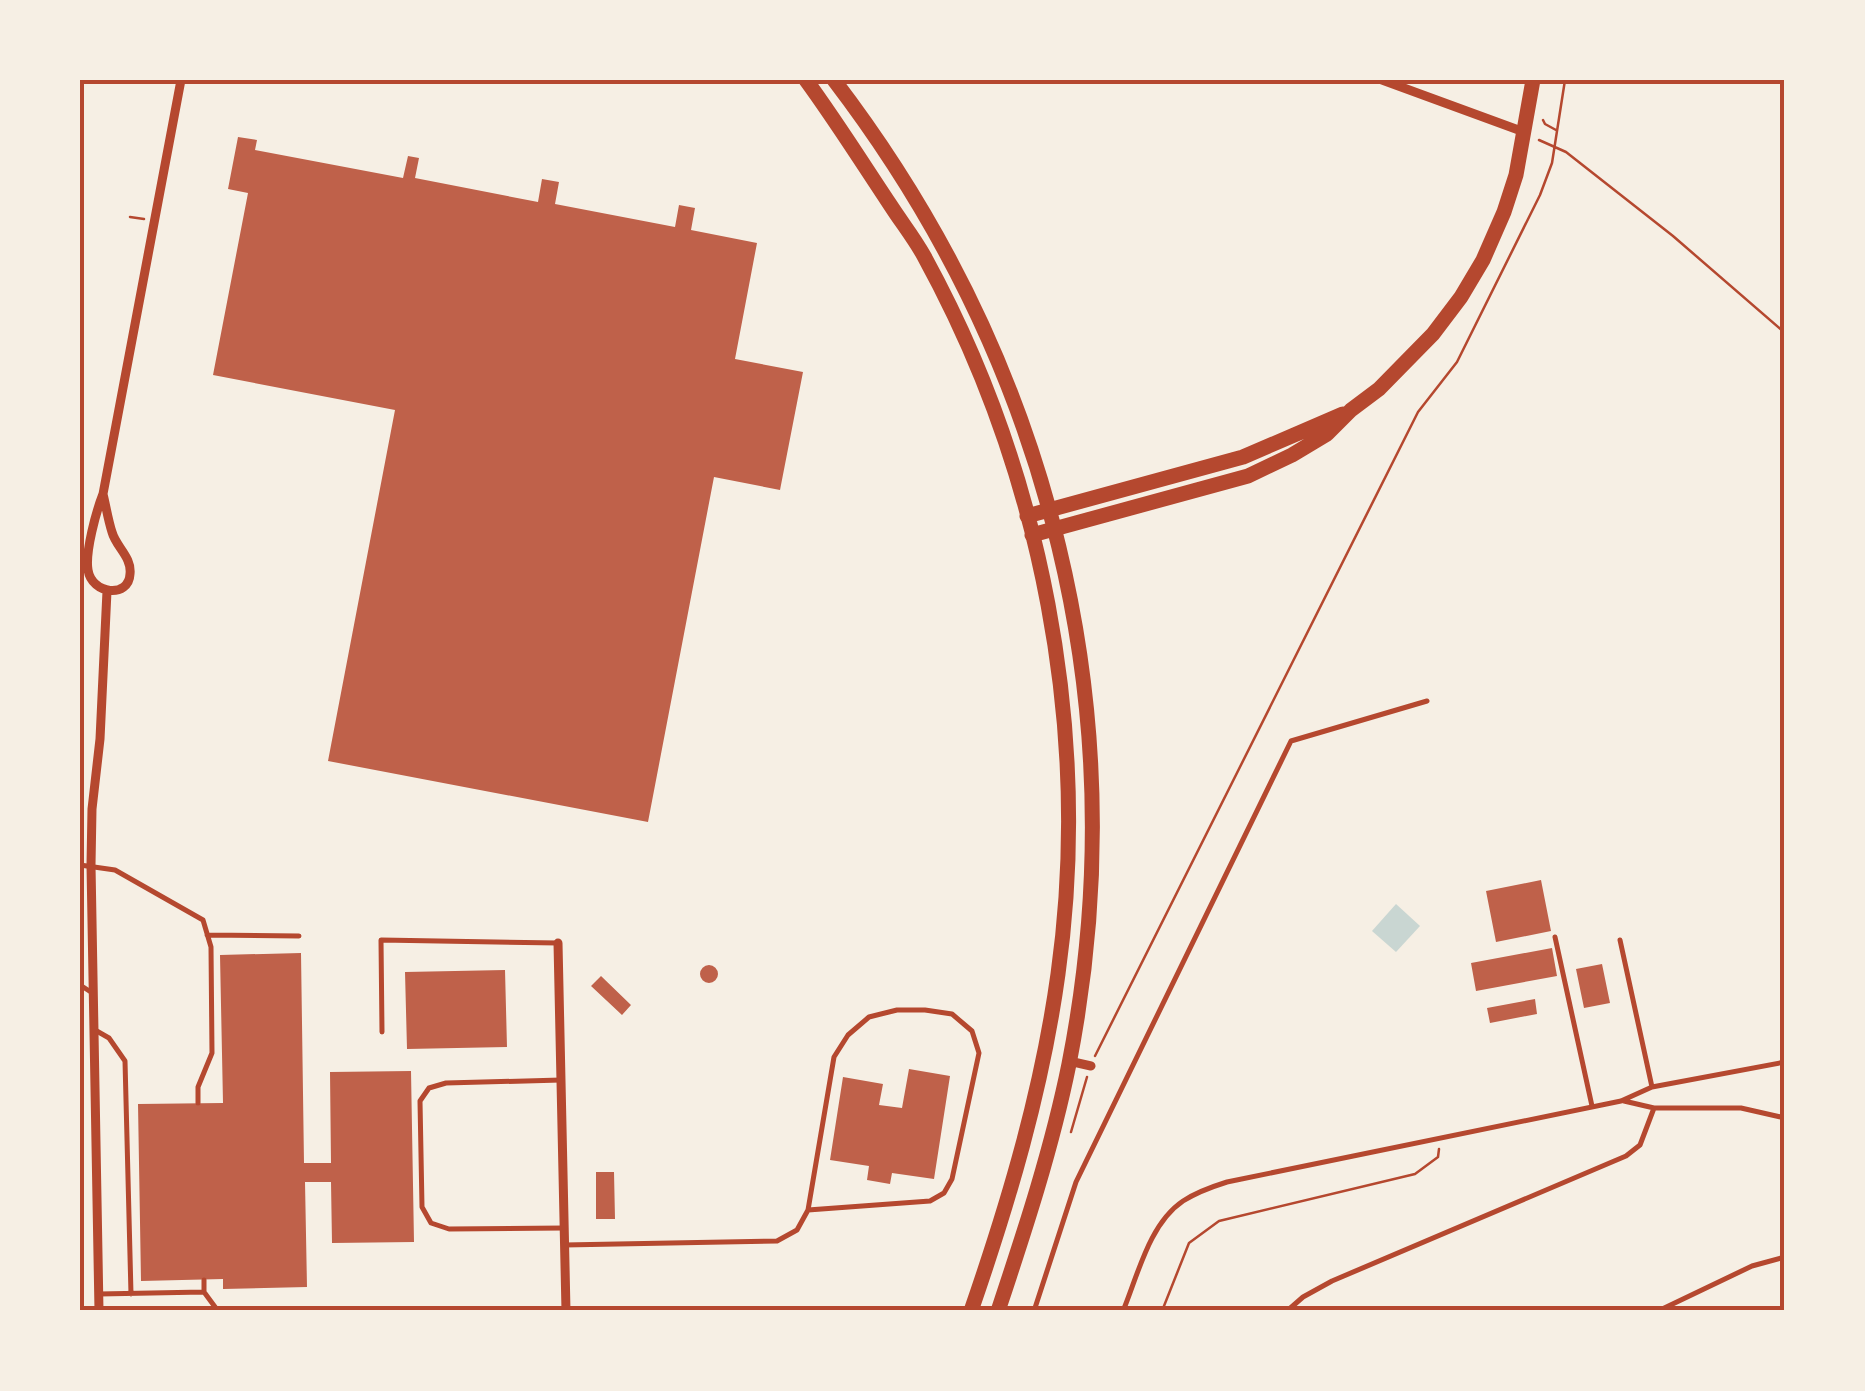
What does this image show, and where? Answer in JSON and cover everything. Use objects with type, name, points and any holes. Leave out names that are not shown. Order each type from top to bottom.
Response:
[{"type":"main road","points":[[806,80],[926,260],[971,355],[1000,429],[1027,516],[1057,663],[1068,834],[1058,976],[1027,1129],[971,1311]]},
{"type":"main road","points":[[834,80],[900,174],[966,291],[1008,388],[1056,529],[1082,665],[1092,794],[1091,895],[1083,975],[1069,1062],[1048,1152],[998,1311]]},
{"type":"main road","points":[[1032,534],[1248,476],[1327,434],[1379,390],[1433,334],[1483,260],[1516,175],[1533,80]]},
{"type":"main road","points":[[1027,516],[1243,457],[1351,410]]},
{"type":"street","points":[[102,494],[112,534],[129,562],[131,576],[127,584],[106,591],[93,582],[88,568],[95,516],[181,80]]},
{"type":"street","points":[[1382,80],[1524,132]]},
{"type":"street","points":[[99,1311],[94,994],[86,865],[100,738],[106,591]]},
{"type":"street","points":[[558,944],[566,1311]]},
{"type":"street","points":[[1069,1062],[1091,1066]]},
{"type":"lane","points":[[1034,1311],[1076,1182],[1291,741],[1427,701]]},
{"type":"lane","points":[[86,865],[115,870],[203,920],[211,948],[212,1053],[198,1088],[198,1103]]},
{"type":"lane","points":[[207,935],[298,936]]},
{"type":"lane","points":[[1555,937],[1592,1106]]},
{"type":"lane","points":[[382,1032],[381,940],[558,944]]},
{"type":"lane","points":[[1620,940],[1652,1086]]},
{"type":"lane","points":[[80,985],[94,994]]},
{"type":"lane","points":[[564,1244],[777,1240],[797,1230],[808,1210],[834,1057],[848,1035],[870,1017],[897,1010],[952,1014],[972,1031],[979,1053],[952,1180],[944,1193],[930,1201],[808,1210]]},
{"type":"lane","points":[[94,1030],[109,1038],[125,1060],[131,1294]]},
{"type":"lane","points":[[1123,1311],[1163,1221],[1179,1204],[1200,1191],[1227,1182],[1621,1100],[1652,1086],[1785,1062]]},
{"type":"lane","points":[[561,1080],[446,1083],[429,1088],[420,1101],[422,1207],[431,1223],[449,1229],[564,1228]]},
{"type":"lane","points":[[1621,1100],[1654,1108],[1741,1108],[1785,1118]]},
{"type":"lane","points":[[1288,1311],[1332,1281],[1626,1156],[1640,1145],[1654,1108]]},
{"type":"lane","points":[[1658,1311],[1752,1266],[1785,1257]]},
{"type":"lane","points":[[204,1280],[204,1292],[218,1311]]},
{"type":"lane","points":[[99,1294],[204,1292]]},
{"type":"path","points":[[1069,1138],[1104,1034],[1418,412],[1457,362],[1540,195],[1552,163],[1565,80]]},
{"type":"path","points":[[1555,147],[1673,236],[1785,333]]},
{"type":"path","points":[[130,217],[145,220]]},
{"type":"path","points":[[1162,1311],[1189,1243],[1219,1221],[1415,1174],[1438,1156],[1440,1138]]},
{"type":"shaded area","points":[[1396,904],[1420,926],[1396,952],[1372,931]]},
{"type":"building","points":[[238,137],[257,140],[255,150],[403,178],[408,156],[419,158],[415,178],[538,202],[542,179],[559,182],[555,204],[675,227],[679,205],[695,208],[691,230],[757,243],[735,359],[803,372],[780,490],[714,477],[648,822],[328,761],[395,410],[213,375],[248,193],[228,189]]},
{"type":"building","points":[[1541,880],[1551,931],[1496,942],[1486,891]]},
{"type":"building","points":[[1552,948],[1557,976],[1476,991],[1471,963]]},
{"type":"building","points":[[301,953],[304,1163],[331,1163],[330,1072],[411,1071],[414,1242],[332,1243],[331,1182],[305,1182],[307,1287],[223,1289],[223,1279],[141,1281],[138,1104],[223,1103],[220,955]]},
{"type":"building","points":[[1602,964],[1610,1003],[1584,1008],[1576,969]]},
{"type":"building","points":[[709,965],[716,967],[716,981],[709,983],[702,981],[700,974],[702,967]]},
{"type":"building","points":[[505,970],[507,1047],[407,1049],[405,972]]},
{"type":"building","points":[[601,976],[631,1005],[622,1015],[591,986]]},
{"type":"building","points":[[1535,999],[1537,1014],[1490,1023],[1487,1008]]},
{"type":"building","points":[[909,1069],[950,1076],[934,1179],[892,1173],[890,1184],[867,1180],[869,1166],[830,1160],[843,1077],[883,1084],[879,1105],[902,1108]]},
{"type":"building","points":[[596,1172],[614,1172],[615,1219],[596,1219]]},
{"type":"building","points":[[193,1306],[193,1311],[148,1311],[148,1307]]}]
